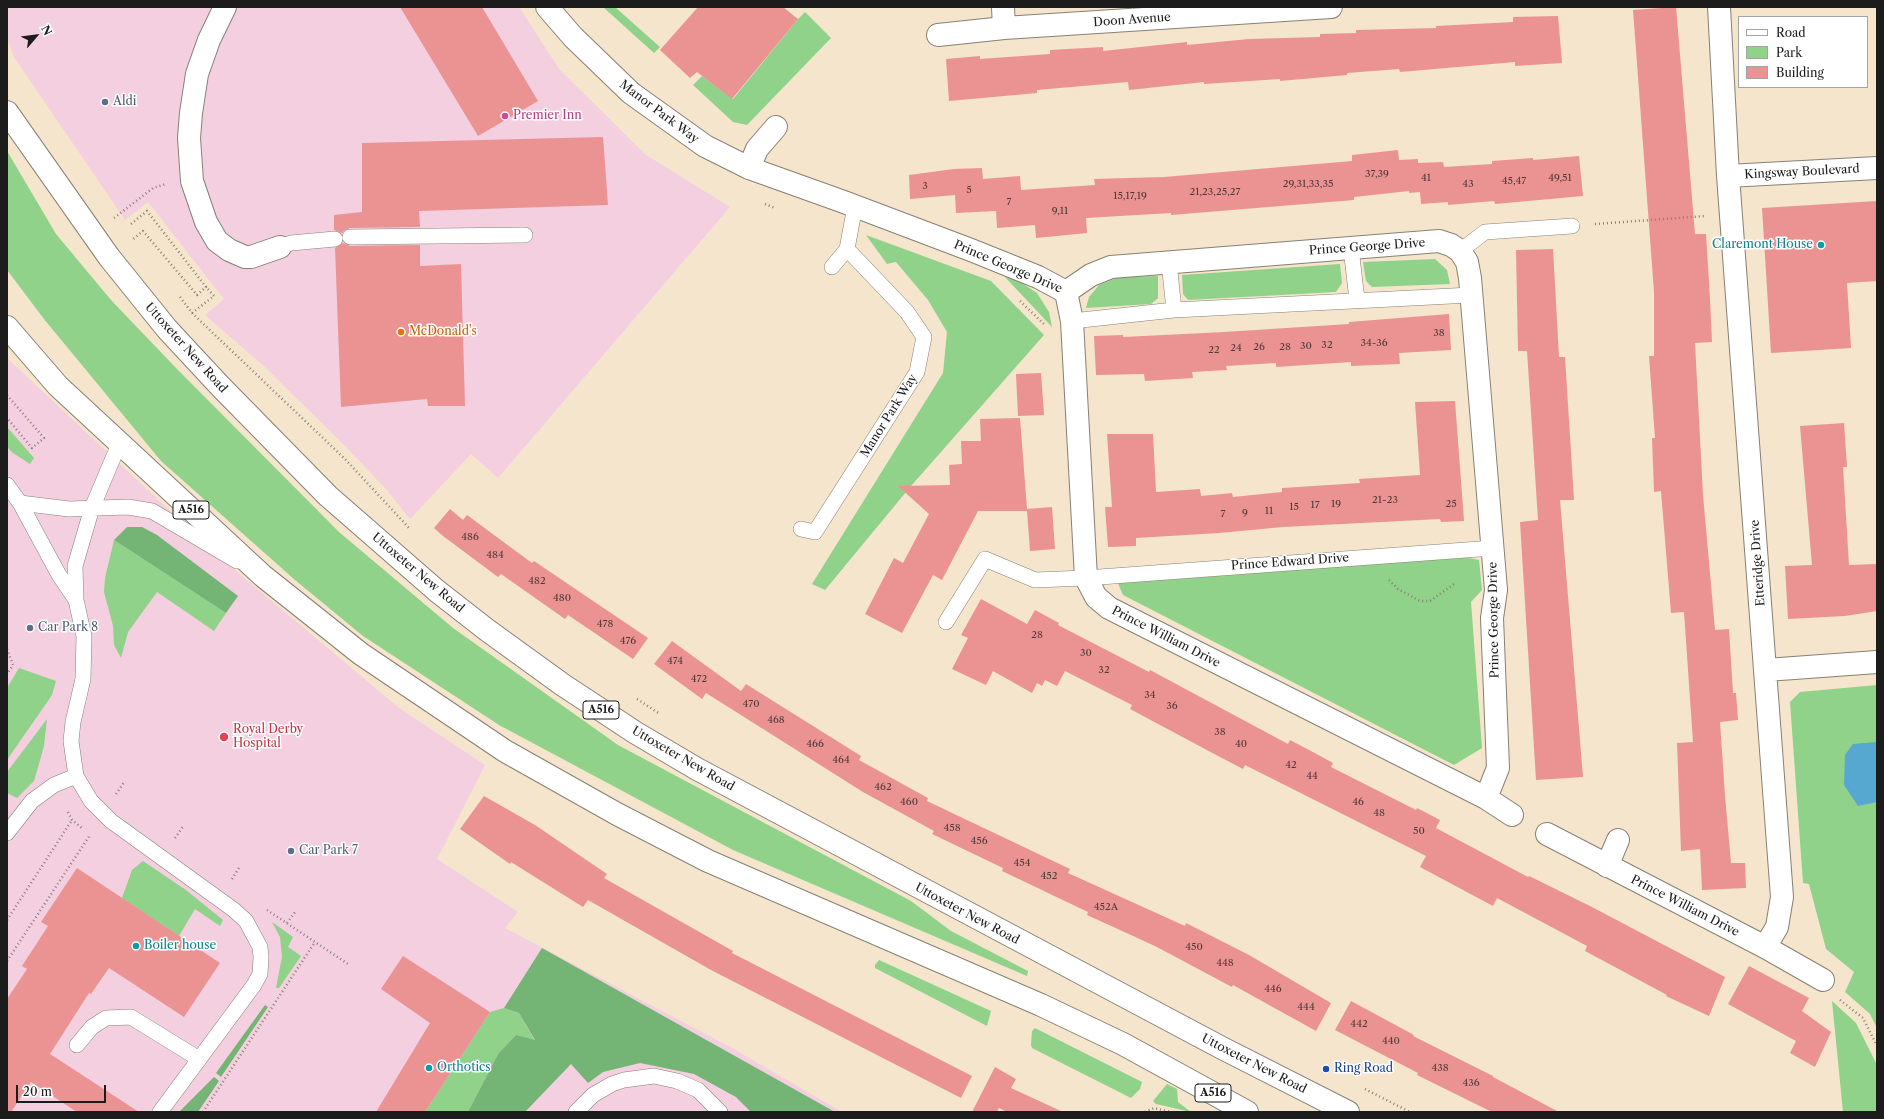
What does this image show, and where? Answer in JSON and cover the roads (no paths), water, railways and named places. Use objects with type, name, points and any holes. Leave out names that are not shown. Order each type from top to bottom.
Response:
[{"type":"main road","points":[[225,7],[209,40],[197,74],[189,138],[192,181],[206,222],[217,241],[229,250],[245,257],[252,257],[285,245]]},
{"type":"main road","name":"Manor Park Way","points":[[547,7],[573,37],[631,93],[706,146],[749,168]]},
{"type":"main road","points":[[1003,7],[1004,28]]},
{"type":"main road","name":"Doon Avenue","points":[[938,35],[1004,28],[1251,10],[1331,7]]},
{"type":"main road","name":"Etteridge Drive","points":[[1719,7],[1728,176],[1782,897],[1777,927],[1765,947]]},
{"type":"main road","name":"Uttoxeter New Road","points":[[7,112],[109,257],[167,329],[277,446],[328,496],[437,591],[487,630],[563,684],[636,733],[703,772],[1194,1034],[1348,1112]]},
{"type":"main road","points":[[749,168],[757,149],[776,127]]},
{"type":"main road","name":"Prince George Drive","points":[[749,168],[855,206],[1038,277],[1066,292],[1091,274],[1111,267],[1439,241],[1452,245],[1460,251],[1467,262],[1471,295],[1496,590],[1492,618],[1498,768],[1486,798]]},
{"type":"main road","name":"Kingsway Boulevard","points":[[1728,176],[1877,168]]},
{"type":"main road","name":"Prince William Drive","points":[[1066,292],[1072,321],[1086,578],[1096,597],[1109,608],[1486,798],[1512,815]]},
{"type":"main road","name":"A516","points":[[7,327],[58,386],[263,576],[361,654],[464,725],[505,751],[617,814],[708,861],[1041,1005],[1122,1044],[1246,1112]]},
{"type":"main road","points":[[1766,670],[1877,662]]},
{"type":"main road","name":"Prince William Drive","points":[[1547,834],[1606,866],[1765,947],[1823,980]]},
{"type":"main road","points":[[1606,866],[1618,840]]},
{"type":"lane","points":[[832,267],[847,249],[855,206]]},
{"type":"lane","points":[[1460,251],[1485,232],[1572,226]]},
{"type":"lane","points":[[350,237],[525,235]]},
{"type":"lane","points":[[285,245],[335,239]]},
{"type":"lane","points":[[1351,248],[1357,300]]},
{"type":"lane","name":"Manor Park Way","points":[[801,530],[815,532],[832,506],[917,372],[924,337],[908,312],[847,249]]},
{"type":"lane","points":[[1169,262],[1174,310]]},
{"type":"lane","points":[[1072,321],[1174,310],[1471,295]]},
{"type":"lane","points":[[119,444],[92,508],[75,566],[76,600],[84,636],[83,679],[71,741],[76,776],[91,801],[111,821],[234,910],[246,921],[260,946],[261,957],[260,974],[244,999],[160,1112]]},
{"type":"lane","points":[[7,485],[20,503],[59,575],[76,600]]},
{"type":"lane","points":[[20,503],[69,509],[128,507],[152,511],[263,576]]},
{"type":"lane","name":"Prince Edward Drive","points":[[946,622],[985,559],[1035,580],[1086,578],[1493,548]]},
{"type":"lane","points":[[7,833],[32,801],[54,785],[76,776]]},
{"type":"lane","points":[[77,1045],[92,1027],[106,1018],[131,1017],[199,1059]]},
{"type":"lane","points":[[576,1112],[594,1095],[612,1084],[624,1080],[654,1076],[677,1081],[698,1090],[720,1112]]},
{"type":"water","points":[[1877,742],[1877,802],[1858,806],[1844,785],[1845,755],[1853,744]]},
{"type":"place","name":"Aldi","points":[[105,102]]},
{"type":"place","name":"Premier Inn","points":[[505,116]]},
{"type":"place","name":"Claremont House","points":[[1821,245]]},
{"type":"place","name":"McDonald's","points":[[401,332]]},
{"type":"place","name":"Car Park 8","points":[[30,628]]},
{"type":"place","name":"Royal Derby Hospital","points":[[224,737]]},
{"type":"place","name":"Car Park 7","points":[[291,851]]},
{"type":"place","name":"Boiler house","points":[[136,946]]},
{"type":"place","name":"Orthotics","points":[[429,1068]]},
{"type":"place","name":"Ring Road","points":[[1326,1069]]}]
